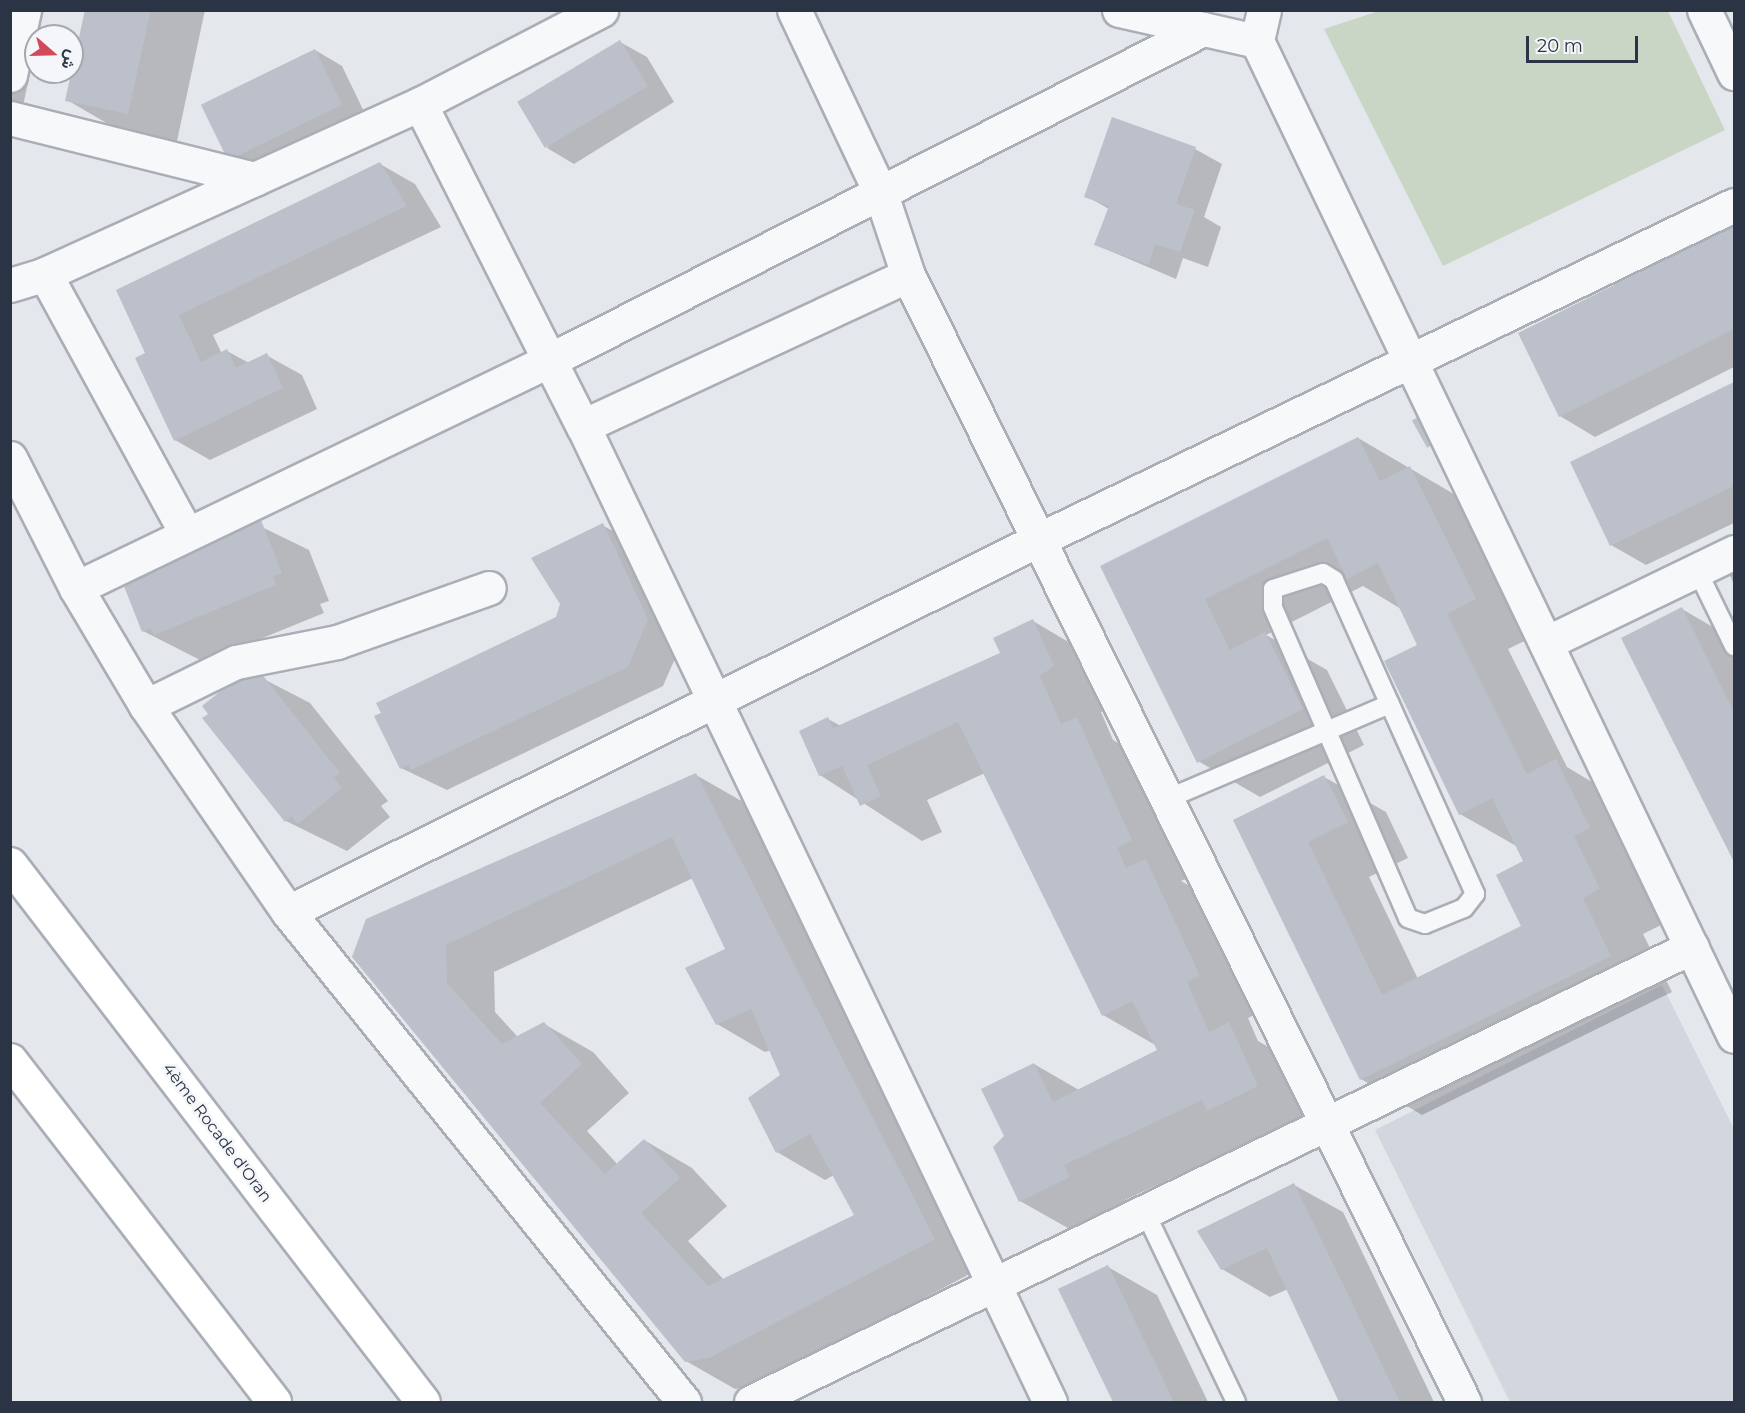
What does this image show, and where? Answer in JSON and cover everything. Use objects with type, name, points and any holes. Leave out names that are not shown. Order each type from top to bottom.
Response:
[{"type":"highway","name":"4ème Rocade d'Oran","points":[[12,865],[423,1402]]},
{"type":"highway","points":[[10,1060],[73,1137],[274,1402]]},
{"type":"highway","points":[[10,1075],[73,1137]]},
{"type":"street","points":[[10,75],[24,10]]},
{"type":"street","points":[[10,285],[45,274],[420,104],[602,10]]},
{"type":"street","points":[[794,10],[881,194],[908,275],[1464,1402]]},
{"type":"street","points":[[1119,10],[1203,29],[1260,26],[1411,361],[1734,1036]]},
{"type":"street","points":[[1704,10],[1734,73]]},
{"type":"street","points":[[76,588],[186,533],[548,361],[1203,29]]},
{"type":"street","points":[[420,104],[548,361],[583,426],[991,1284],[1050,1402]]},
{"type":"street","points":[[10,118],[255,179]]},
{"type":"street","points":[[288,912],[1040,539],[1734,206]]},
{"type":"street","points":[[45,274],[186,533]]},
{"type":"street","points":[[583,426],[908,275]]},
{"type":"street","points":[[10,458],[76,588],[146,706],[288,912],[684,1402]]},
{"type":"street","points":[[1546,643],[1734,552]]},
{"type":"street","points":[[146,706],[236,662],[337,642],[489,588]]},
{"type":"street","points":[[751,1402],[991,1284],[1327,1126],[1692,947]]},
{"type":"lane","points":[[1696,570],[1734,646]]},
{"type":"lane","points":[[1323,573],[1335,580],[1475,894],[1464,908],[1425,924],[1408,918],[1327,731],[1273,607],[1273,588],[1323,573]]},
{"type":"lane","points":[[1167,800],[1390,704]]},
{"type":"lane","points":[[1145,1212],[1236,1402]]},
{"type":"shaded area","points":[[1662,985],[1734,1129],[1734,1402],[1510,1402],[1375,1130]]},
{"type":"green space","points":[[1382,10],[1668,11],[1725,130],[1443,266],[1324,29]]},
{"type":"building","points":[[85,10],[151,10],[128,114],[65,101],[69,84],[84,84],[84,24],[82,24]]},
{"type":"building","points":[[620,40],[648,86],[545,148],[517,102]]},
{"type":"building","points":[[315,49],[342,105],[228,160],[201,105]]},
{"type":"building","points":[[1112,117],[1196,147],[1176,204],[1195,210],[1180,252],[1155,244],[1149,265],[1094,245],[1109,206],[1084,197]]},
{"type":"building","points":[[380,162],[407,206],[179,315],[201,362],[227,349],[236,368],[267,353],[283,388],[174,441],[135,358],[145,353],[116,290]]},
{"type":"building","points":[[1734,225],[1734,329],[1559,417],[1518,333]]},
{"type":"building","points":[[1734,382],[1734,486],[1610,546],[1570,462]]},
{"type":"building","points":[[1440,405],[1455,432],[1427,448],[1412,421]]},
{"type":"building","points":[[1358,437],[1380,481],[1410,466],[1476,599],[1447,614],[1527,774],[1556,759],[1590,828],[1574,836],[1600,889],[1583,898],[1611,956],[1360,1080],[1233,820],[1324,775],[1348,822],[1308,842],[1382,995],[1521,926],[1496,875],[1523,861],[1492,798],[1459,815],[1384,661],[1417,645],[1378,563],[1347,579],[1327,538],[1205,599],[1230,650],[1265,632],[1303,709],[1197,763],[1100,566]]},
{"type":"building","points":[[245,517],[248,525],[261,520],[282,573],[273,577],[276,585],[154,635],[151,628],[142,632],[120,576]]},
{"type":"building","points":[[603,523],[648,619],[628,667],[411,770],[408,765],[400,769],[374,716],[381,713],[376,703],[556,617],[560,604],[531,558]]},
{"type":"building","points":[[1682,607],[1734,712],[1734,862],[1621,638]]},
{"type":"building","points":[[1033,619],[1054,666],[1040,676],[1061,724],[1077,717],[1132,840],[1117,848],[1126,868],[1146,859],[1200,976],[1187,982],[1209,1032],[1229,1022],[1258,1086],[1207,1111],[1202,1100],[1064,1165],[1070,1177],[1019,1202],[993,1147],[1004,1136],[981,1089],[1034,1063],[1053,1102],[1157,1050],[1132,1001],[1102,1016],[958,722],[867,765],[881,796],[860,806],[842,766],[819,776],[799,731],[828,717],[833,728],[1000,653],[993,638]]},
{"type":"building","points":[[248,669],[256,678],[261,673],[340,773],[334,778],[342,788],[298,824],[291,816],[285,822],[202,718],[208,714],[202,706]]},
{"type":"building","points":[[696,773],[935,1239],[709,1358],[685,1362],[352,957],[366,919]],"holes":[[[672,837],[725,949],[685,968],[716,1025],[751,1009],[780,1075],[748,1098],[776,1153],[810,1134],[854,1215],[708,1286],[641,1213],[680,1178],[644,1139],[605,1174],[540,1103],[582,1064],[544,1022],[502,1044],[447,983],[446,945]]]},
{"type":"building","points":[[1294,1183],[1400,1402],[1339,1402],[1267,1248],[1221,1270],[1197,1231]]},
{"type":"building","points":[[1108,1265],[1174,1402],[1113,1402],[1058,1289]]}]
